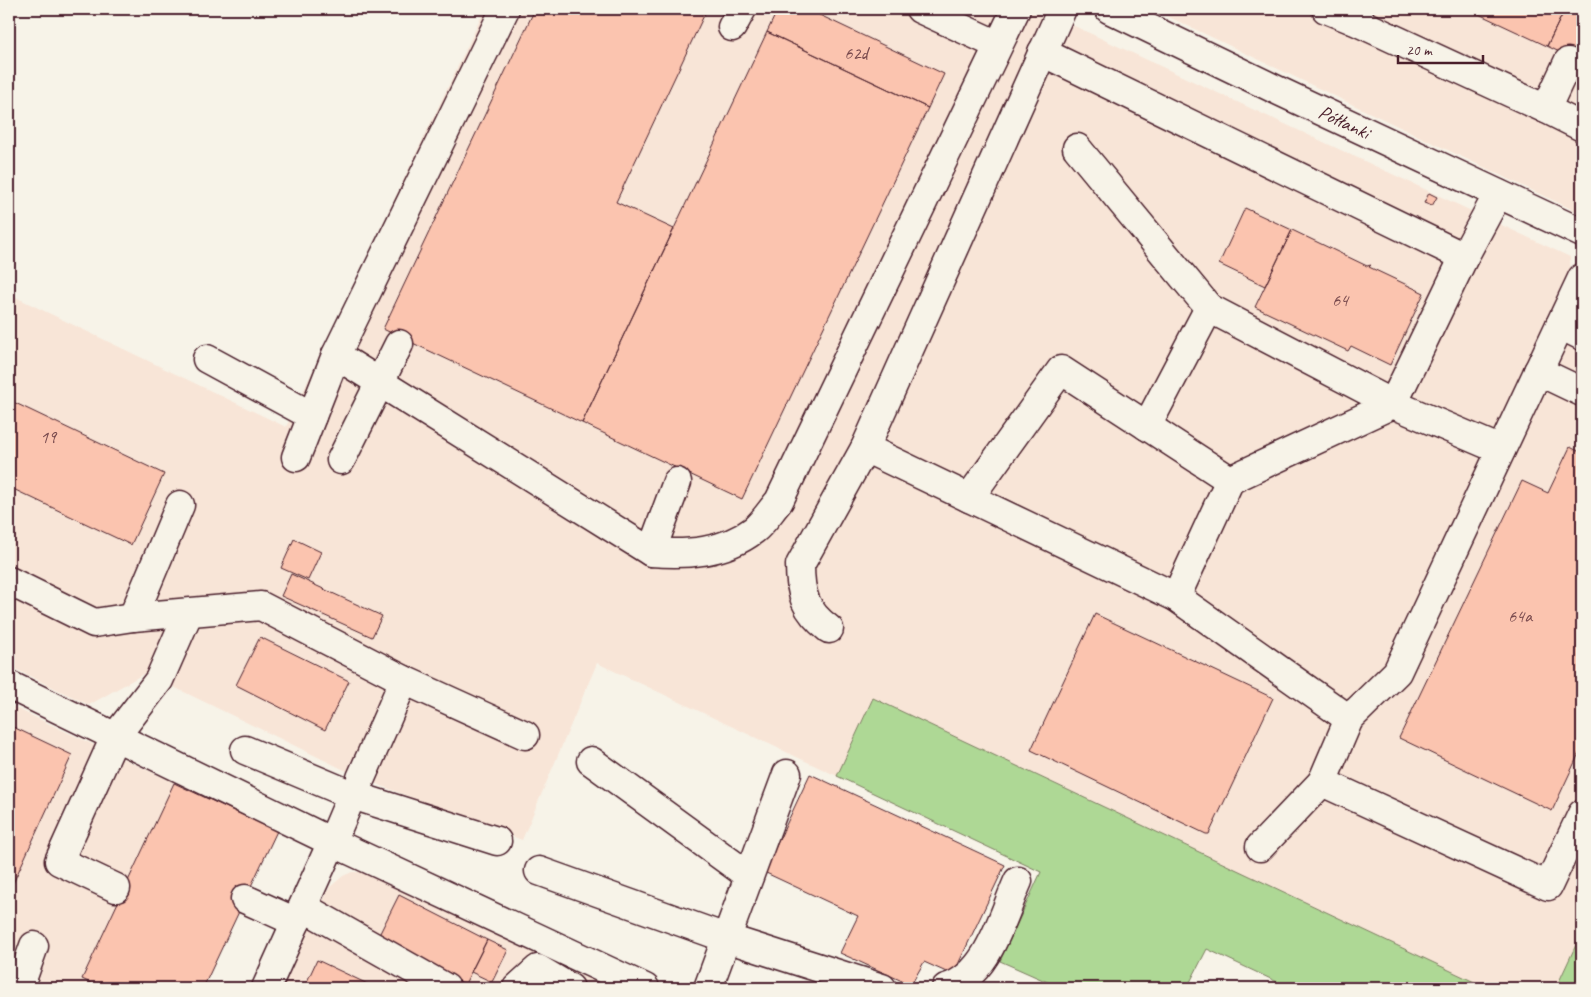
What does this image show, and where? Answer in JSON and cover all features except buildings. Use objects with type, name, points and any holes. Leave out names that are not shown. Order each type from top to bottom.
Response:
[{"type":"street","points":[[296,458],[336,355],[505,9]]},
{"type":"street","points":[[920,9],[998,45]]},
{"type":"street","points":[[336,355],[651,552],[682,555],[718,549],[754,530],[779,500],[1016,9]]},
{"type":"street","points":[[828,629],[815,619],[805,602],[800,585],[800,565],[865,448],[1062,9]]},
{"type":"street","name":"Półłanki","points":[[1109,9],[1582,233]]},
{"type":"street","points":[[1326,9],[1356,14],[1582,127]]},
{"type":"street","points":[[1042,52],[1464,257]]},
{"type":"street","points":[[1546,109],[1568,62]]},
{"type":"street","points":[[1077,148],[1209,308],[1394,404],[1501,450]]},
{"type":"street","points":[[1176,597],[1230,480],[1394,404],[1464,257],[1498,194]]},
{"type":"street","points":[[1260,847],[1322,782],[1349,719],[1397,672],[1538,370],[1571,331],[1582,278]]},
{"type":"street","points":[[1147,426],[1209,308]]},
{"type":"street","points":[[341,460],[399,344]]},
{"type":"street","points":[[208,358],[312,416]]},
{"type":"street","points":[[969,498],[1061,370],[1230,480]]},
{"type":"street","points":[[1538,370],[1582,392]]},
{"type":"street","points":[[865,448],[1176,597],[1349,719]]},
{"type":"street","points":[[651,552],[677,482]]},
{"type":"street","points":[[133,617],[180,505]]},
{"type":"street","points":[[9,581],[94,623],[133,617],[188,614],[261,606],[404,680],[525,735]]},
{"type":"street","points":[[116,888],[49,856],[115,737],[159,680],[188,614]]},
{"type":"street","points":[[266,988],[404,680]]},
{"type":"street","points":[[9,684],[332,842],[645,988]]},
{"type":"street","points":[[245,750],[356,787],[497,841]]},
{"type":"street","points":[[591,761],[749,876]]},
{"type":"street","points":[[708,988],[787,774]]},
{"type":"street","points":[[1322,782],[1548,886],[1582,814]]},
{"type":"street","points":[[539,872],[726,938],[882,988]]},
{"type":"street","points":[[946,988],[967,976],[983,961],[1018,881]]},
{"type":"street","points":[[245,899],[299,914],[446,988]]},
{"type":"street","points":[[19,988],[34,946]]},
{"type":"street","points":[[517,988],[538,969],[570,988]]},
{"type":"shaded area","points":[[485,9],[1038,9],[1570,257],[1571,281],[1582,287],[1582,932],[1556,988],[1486,988],[873,698],[837,776],[597,663],[522,840],[361,778],[145,673],[89,705],[9,666],[9,294],[286,427]]},
{"type":"shaded area","points":[[1152,9],[1582,9],[1582,214],[1184,24]]},
{"type":"shaded area","points":[[9,705],[277,831],[203,988],[9,988]]},
{"type":"shaded area","points":[[352,872],[363,872],[406,891],[609,988],[279,988],[330,887],[343,876]]},
{"type":"green space","points":[[873,698],[1487,988],[1290,988],[1207,949],[1187,988],[1061,988],[1000,961],[1041,872],[837,776]]},
{"type":"green space","points":[[1582,932],[1582,988],[1556,988]]}]
